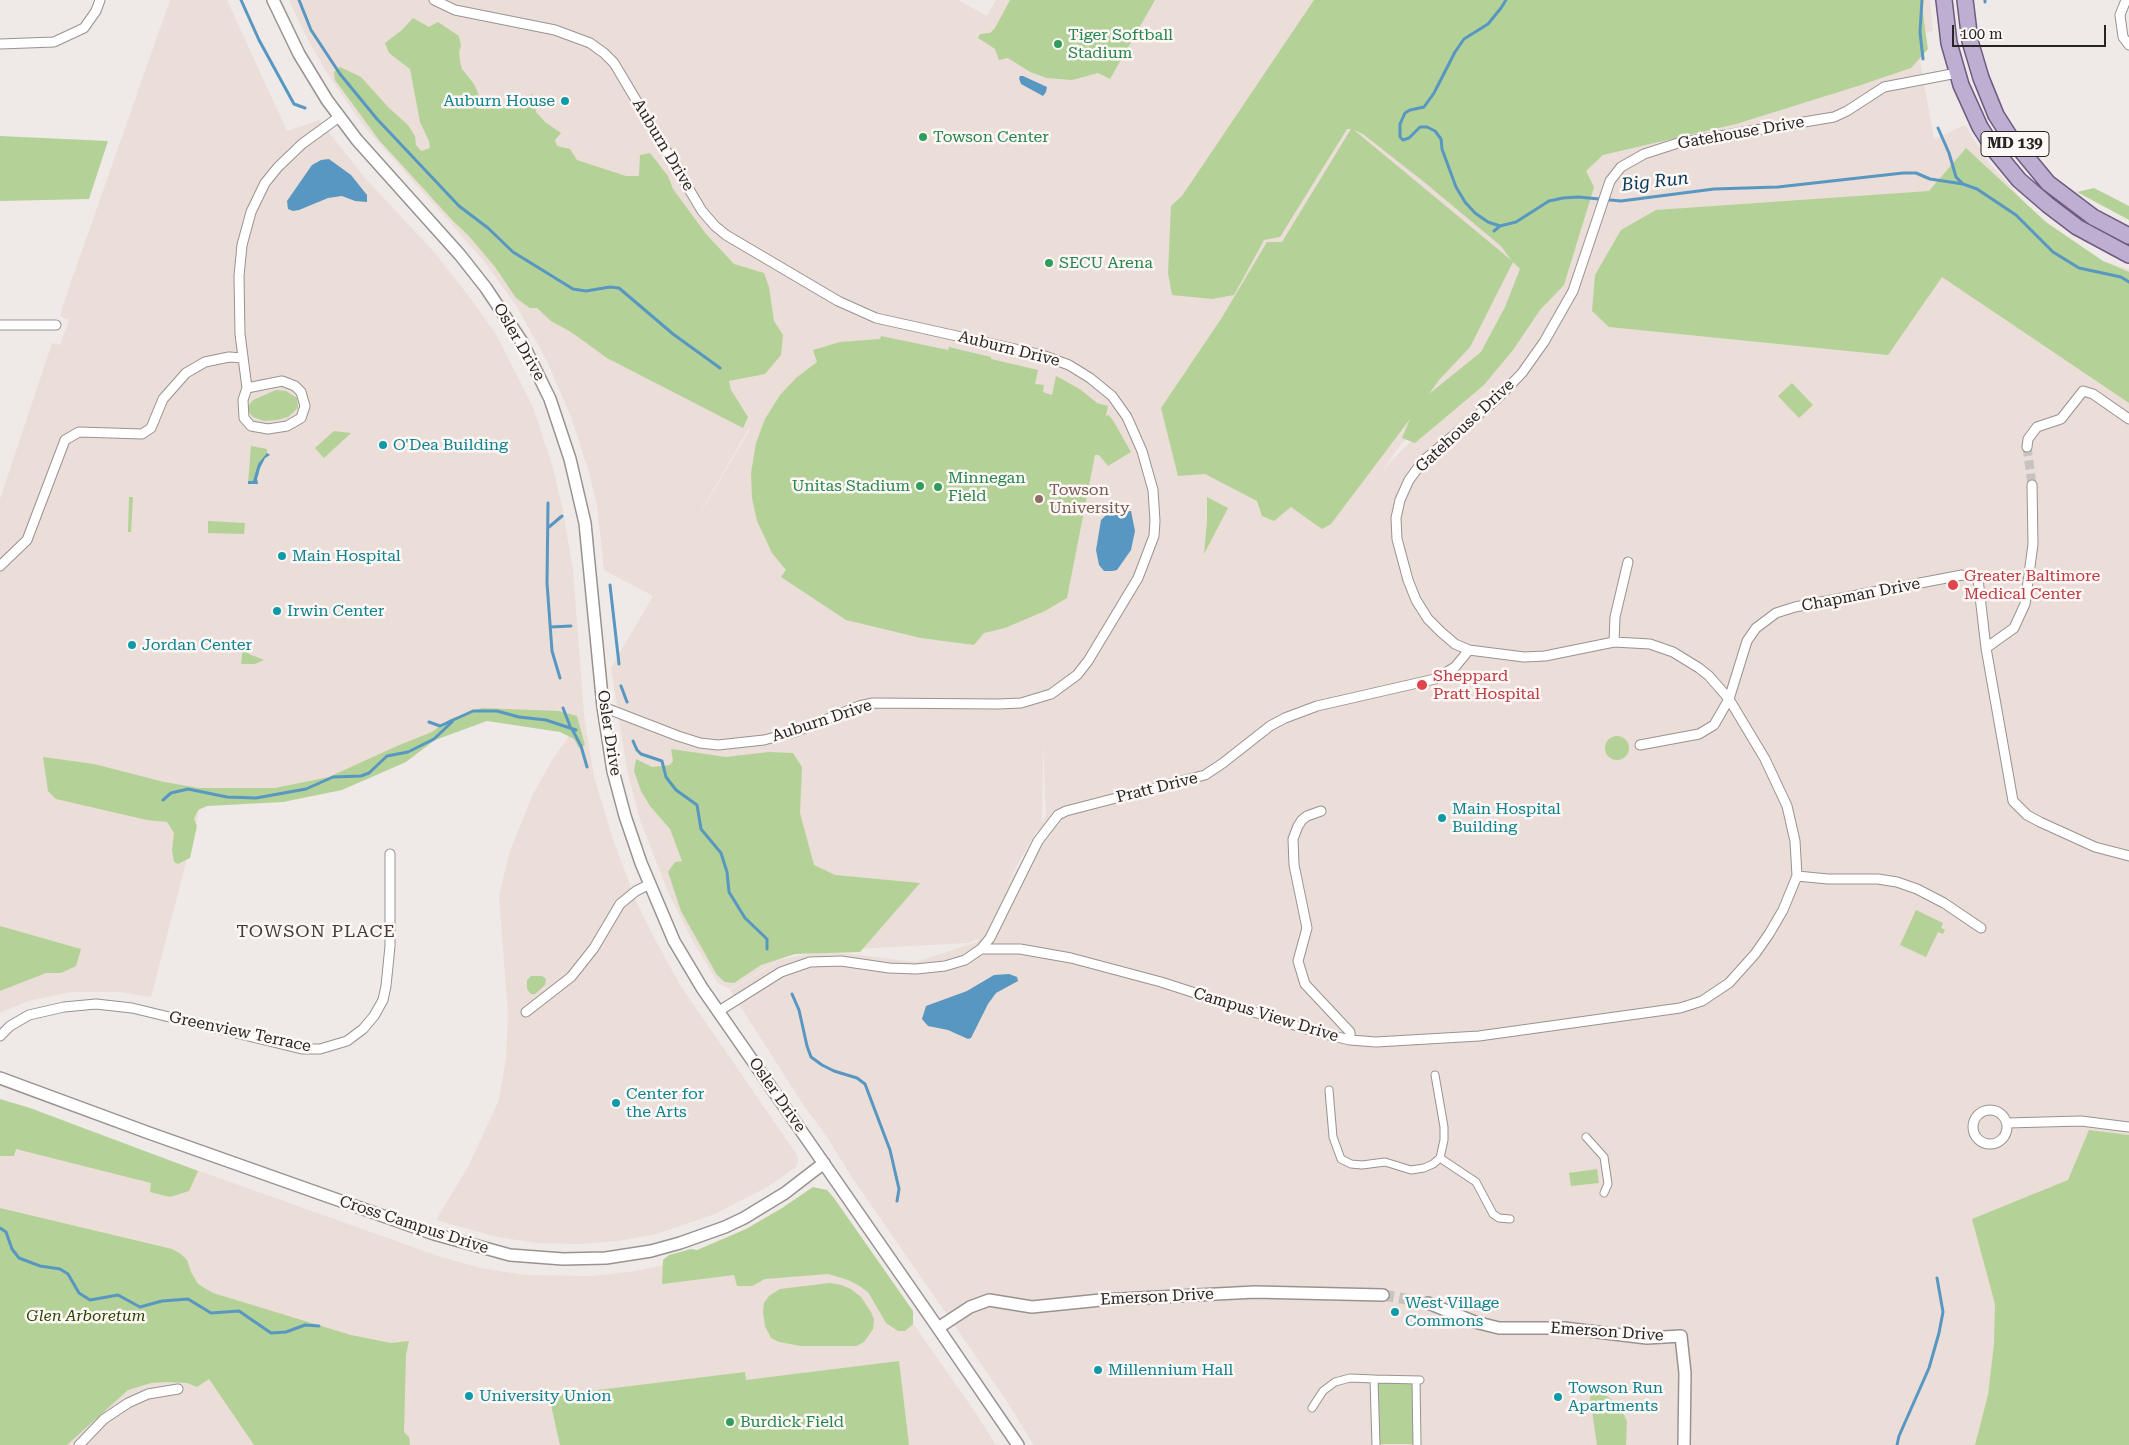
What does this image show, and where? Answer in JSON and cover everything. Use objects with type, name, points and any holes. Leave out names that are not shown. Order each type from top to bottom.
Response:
[{"type":"main road","name":"MD 139","points":[[1944,0],[1949,43],[1957,73],[1966,99],[1987,140],[2019,180],[2077,227],[2129,255]]},
{"type":"main road","name":"MD 139","points":[[1965,3],[1973,53],[1986,93],[2003,126],[2030,163],[2048,183],[2093,217],[2129,236]]},
{"type":"main road","points":[[1965,3],[1957,14],[1961,58],[1957,73],[1970,82],[1990,124],[2003,144],[2012,154],[2030,163]]},
{"type":"street","points":[[0,44],[54,42],[84,28],[96,11],[100,0]]},
{"type":"street","name":"Osler Drive","points":[[273,0],[298,54],[339,117],[357,140],[460,255],[486,288],[522,342],[550,399],[570,459],[585,523],[603,707],[619,795],[650,884],[674,941],[702,988],[1018,1445]]},
{"type":"street","name":"Auburn Drive","points":[[434,0],[455,10],[555,30],[590,43],[614,63],[702,211],[726,235],[838,301],[863,313],[1035,353],[1057,360],[1080,371],[1105,390],[1122,409],[1142,451],[1150,476],[1155,521],[1151,544],[1138,578],[1088,661],[1077,675],[1051,694],[1021,703],[1005,704],[873,703],[859,706],[796,732],[764,740],[718,745],[700,743],[678,736],[603,707]]},
{"type":"street","points":[[2126,0],[2120,15],[2123,37],[2129,45]]},
{"type":"street","name":"Gatehouse Drive","points":[[1797,876],[1795,841],[1787,806],[1765,759],[1729,699],[1709,676],[1673,652],[1642,642],[1614,642],[1533,657],[1469,650],[1455,644],[1435,626],[1422,610],[1412,590],[1404,569],[1397,539],[1396,518],[1400,500],[1408,480],[1423,461],[1497,399],[1522,373],[1544,342],[1573,291],[1607,188],[1616,172],[1627,163],[1666,146],[1834,117],[1847,112],[1884,87],[1957,73]]},
{"type":"street","points":[[247,388],[282,381],[295,386],[301,392],[305,406],[301,418],[287,426],[268,429],[251,426],[244,418],[242,400],[247,388],[239,319],[240,262],[245,233],[255,202],[265,183],[278,167],[302,144],[339,117]]},
{"type":"street","points":[[0,325],[56,325]]},
{"type":"street","points":[[0,566],[27,540],[65,440],[79,432],[142,434],[151,428],[163,399],[186,373],[205,362],[229,357],[243,358]]},
{"type":"street","points":[[2027,447],[2028,439],[2037,427],[2061,419],[2083,391],[2093,394],[2129,419]]},
{"type":"street","points":[[2032,485],[2033,544],[2025,604],[2014,628],[1986,648],[2013,801],[2027,815],[2040,822],[2095,847],[2129,856]]},
{"type":"street","points":[[1614,642],[1617,610],[1628,562]]},
{"type":"street","name":"Chapman Drive","points":[[1729,699],[1747,641],[1756,628],[1776,613],[1795,607],[1962,575],[1978,579],[1986,648]]},
{"type":"street","name":"Pratt Drive","points":[[980,949],[990,938],[1038,841],[1058,815],[1066,811],[1205,775],[1223,764],[1268,728],[1285,718],[1317,706],[1435,678],[1454,667],[1469,650]]},
{"type":"street","points":[[1640,745],[1698,734],[1714,725],[1729,699]]},
{"type":"street","points":[[1321,811],[1302,820],[1293,839],[1294,866],[1307,928],[1298,961],[1305,984],[1350,1032],[1350,1040]]},
{"type":"street","name":"Greenview Terrace","points":[[0,1036],[10,1026],[29,1015],[64,1007],[96,1004],[132,1008],[302,1048],[320,1049],[348,1041],[363,1030],[383,1000],[388,977],[390,854]]},
{"type":"street","points":[[1797,876],[1828,879],[1878,879],[1898,882],[1917,889],[1944,903],[1981,928]]},
{"type":"street","name":"Campus View Drive","points":[[980,949],[1020,949],[1071,958],[1144,977],[1298,1027],[1350,1040],[1388,1042],[1479,1036],[1691,1005],[1720,990],[1755,954],[1783,910],[1797,876]]},
{"type":"street","points":[[526,1012],[575,972],[594,948],[620,904],[636,891],[650,884]]},
{"type":"street","points":[[719,1011],[781,972],[810,962],[829,961],[889,968],[934,968],[956,964],[980,949]]},
{"type":"street","points":[[1329,1090],[1334,1136],[1341,1159],[1351,1164],[1362,1165],[1385,1162],[1411,1170],[1434,1164],[1440,1158],[1444,1140],[1444,1126],[1435,1075]]},
{"type":"street","name":"Cross Campus Drive","points":[[0,1078],[148,1133],[434,1234],[510,1254],[563,1259],[606,1258],[651,1251],[680,1243],[726,1227],[744,1218],[785,1194],[824,1163]]},
{"type":"street","points":[[1987,1109],[2001,1113],[2007,1123],[2005,1136],[1997,1143],[1990,1144],[1980,1141],[1972,1130],[1975,1118],[1987,1109]]},
{"type":"street","points":[[2007,1123],[2081,1121],[2129,1127]]},
{"type":"street","points":[[1586,1136],[1604,1157],[1608,1184],[1604,1193]]},
{"type":"street","points":[[1440,1158],[1476,1182],[1493,1214],[1499,1218],[1510,1219]]},
{"type":"street","name":"Emerson Drive","points":[[938,1328],[970,1307],[989,1300],[1032,1307],[1101,1300],[1255,1292],[1383,1295]]},
{"type":"street","name":"Emerson Drive","points":[[1428,1303],[1476,1322],[1499,1328],[1564,1328],[1647,1338],[1681,1336],[1685,1373],[1684,1445]]},
{"type":"street","points":[[1312,1408],[1323,1391],[1335,1382],[1350,1378],[1418,1380],[1417,1445]]},
{"type":"street","points":[[1374,1379],[1376,1445]]},
{"type":"street","points":[[79,1445],[104,1419],[128,1403],[148,1394],[178,1389]]},
{"type":"shaded area","points":[[170,0],[227,0],[287,131],[319,120],[365,178],[435,253],[471,299],[497,336],[533,407],[553,468],[562,506],[573,570],[584,715],[594,777],[613,839],[635,899],[680,985],[797,1155],[796,1167],[769,1186],[715,1214],[657,1234],[618,1241],[577,1244],[537,1243],[497,1237],[436,1220],[468,1167],[499,1100],[506,1058],[508,1015],[499,896],[509,854],[533,794],[554,757],[579,722],[484,714],[293,795],[204,793],[151,997],[119,992],[71,992],[28,1001],[0,1013],[0,499],[52,343],[60,345],[69,320],[60,316],[65,299]]},
{"type":"shaded area","points":[[289,0],[958,0],[987,16],[996,0],[1930,0],[1933,31],[1918,34],[1920,61],[1934,139],[1965,125],[1987,160],[2034,213],[2103,261],[2129,269],[2129,1445],[1034,1445],[1004,1397],[804,1106],[730,990],[782,959],[828,951],[916,962],[977,942],[978,939],[968,943],[854,949],[814,939],[730,989],[718,983],[691,938],[668,892],[640,820],[627,770],[611,668],[653,596],[604,570],[597,506],[589,472],[571,417],[547,361],[517,307],[484,261],[362,124],[325,70]],"holes":[[[1437,414],[1383,470],[1401,444]],[[749,428],[750,429],[701,511]],[[1043,743],[1046,816],[1042,822]],[[1038,829],[1039,829],[1008,885]]]},
{"type":"shaded area","points":[[0,1100],[438,1256],[481,1268],[525,1275],[592,1276],[636,1271],[679,1262],[824,1196],[996,1445],[0,1445]]},
{"type":"green space","name":"Tiger Softball Stadium","points":[[1010,0],[1155,0],[1110,79],[1098,73],[1072,80],[1047,78],[1030,72],[1008,58],[999,60],[995,49],[978,38],[980,34],[990,33],[995,28]]},
{"type":"green space","points":[[1314,0],[1921,0],[1928,49],[1911,68],[1736,124],[1603,155],[1586,171],[1594,187],[1564,285],[1540,310],[1513,350],[1484,385],[1415,443],[1402,438],[1410,419],[1331,524],[1322,529],[1291,507],[1274,521],[1262,516],[1257,501],[1205,474],[1178,476],[1161,408],[1221,319],[1267,242],[1282,242],[1351,129],[1347,129],[1280,237],[1264,240],[1234,295],[1212,299],[1172,295],[1168,273],[1171,206],[1182,196]],"holes":[[[1354,130],[1363,134],[1424,182],[1501,246],[1511,260]],[[1513,262],[1520,269],[1505,307],[1481,352],[1429,394],[1439,380],[1470,347]]]},
{"type":"green space","points":[[413,18],[429,27],[438,22],[459,36],[462,69],[474,84],[482,102],[489,107],[500,109],[505,103],[513,104],[523,97],[533,94],[536,112],[545,122],[561,133],[555,140],[557,146],[570,149],[577,160],[626,176],[639,176],[640,155],[650,153],[668,176],[673,189],[706,234],[734,264],[764,273],[769,287],[774,321],[783,335],[781,355],[765,374],[729,381],[731,390],[748,417],[743,428],[607,358],[571,332],[551,321],[537,308],[530,308],[516,298],[495,267],[468,235],[379,140],[335,80],[334,72],[340,67],[361,77],[389,108],[408,125],[415,136],[416,145],[421,151],[430,148],[429,141],[420,122],[410,69],[389,53],[385,43],[402,30]]},
{"type":"green space","points":[[0,136],[108,141],[89,199],[0,201]]},
{"type":"green space","points":[[1966,148],[2047,223],[2103,261],[2129,272],[2129,403],[1942,277],[1888,355],[1609,327],[1592,311],[1595,275],[1621,230],[1656,210],[1929,191]]},
{"type":"green space","points":[[2094,188],[2129,206],[2129,220],[2077,192]]},
{"type":"green space","name":"Unitas Stadium","points":[[881,336],[948,350],[949,347],[1038,370],[1035,384],[1044,385],[1043,392],[1052,395],[1056,376],[1081,390],[1097,403],[1108,406],[1106,416],[1109,415],[1114,422],[1131,452],[1108,466],[1099,455],[1095,455],[1067,598],[1045,611],[1005,628],[984,633],[974,645],[921,638],[846,620],[781,577],[786,570],[772,553],[757,521],[752,498],[751,473],[756,443],[765,419],[780,395],[796,378],[817,362],[813,350],[840,342],[880,339]]},
{"type":"green space","points":[[1792,383],[1813,405],[1799,418],[1778,396]]},
{"type":"green space","points":[[276,390],[286,391],[297,398],[298,408],[288,417],[277,420],[264,421],[253,417],[249,412],[249,405],[253,400]]},
{"type":"green space","points":[[334,431],[351,433],[324,458],[315,448]]},
{"type":"green space","points":[[251,446],[267,449],[267,453],[270,455],[265,458],[260,468],[257,479],[258,484],[248,484]]},
{"type":"green space","points":[[129,497],[133,497],[131,532],[128,532]]},
{"type":"green space","points":[[1207,497],[1228,508],[1204,554],[1207,521]]},
{"type":"green space","points":[[208,521],[245,523],[244,534],[208,533]]},
{"type":"green space","points":[[243,646],[249,654],[264,660],[255,664],[241,664]]},
{"type":"green space","points":[[482,708],[559,711],[577,716],[585,745],[579,748],[574,739],[560,732],[487,721],[435,740],[406,762],[342,790],[283,802],[207,806],[198,810],[194,819],[197,826],[190,858],[178,864],[174,862],[172,850],[174,833],[167,822],[147,820],[56,799],[48,791],[43,757],[94,764],[164,782],[199,788],[275,788],[329,777],[432,732],[450,719]]},
{"type":"green space","points":[[1617,736],[1625,740],[1629,748],[1625,756],[1617,760],[1609,756],[1605,748],[1609,740]]},
{"type":"green space","points":[[671,749],[726,757],[769,752],[793,753],[802,767],[800,813],[814,865],[835,875],[920,883],[860,952],[795,954],[761,965],[734,983],[725,982],[717,975],[681,911],[668,872],[675,862],[682,861],[670,829],[650,806],[641,791],[634,771],[636,759],[652,767],[670,765],[673,761]]},
{"type":"green space","points":[[1916,910],[1943,923],[1941,928],[1945,930],[1943,934],[1938,932],[1926,957],[1900,945]]},
{"type":"green space","points":[[0,926],[81,949],[76,966],[61,973],[46,973],[0,991]]},
{"type":"green space","points":[[531,976],[542,976],[546,979],[545,985],[535,994],[531,994],[527,989],[527,980]]},
{"type":"green space","points":[[0,1099],[30,1108],[198,1171],[189,1191],[170,1197],[150,1192],[151,1183],[16,1149],[14,1156],[0,1156]]},
{"type":"green space","points":[[2089,1130],[2129,1135],[2129,1445],[1975,1445],[1988,1395],[1994,1344],[1995,1304],[1972,1219],[2068,1180]]},
{"type":"green space","points":[[1597,1169],[1599,1183],[1571,1186],[1569,1173]]},
{"type":"green space","points":[[813,1187],[827,1190],[834,1198],[913,1311],[913,1324],[905,1331],[898,1331],[886,1323],[868,1292],[848,1280],[828,1274],[765,1279],[752,1286],[737,1286],[734,1275],[662,1284],[663,1260],[669,1255],[691,1249],[697,1250],[746,1229]]},
{"type":"green space","name":"Glen Arboretum","points":[[0,1208],[172,1249],[187,1260],[198,1284],[213,1293],[351,1335],[391,1343],[409,1341],[406,1355],[404,1432],[409,1437],[410,1445],[254,1445],[209,1379],[197,1387],[187,1383],[167,1382],[151,1383],[128,1390],[67,1445],[0,1445]]},
{"type":"green space","points":[[830,1283],[851,1289],[861,1297],[871,1312],[874,1320],[873,1329],[864,1342],[856,1346],[801,1346],[779,1342],[771,1338],[765,1326],[763,1312],[764,1303],[769,1296],[780,1289]]},
{"type":"green space","name":"Burdick Field","points":[[899,1361],[909,1445],[560,1445],[549,1396],[745,1372],[746,1380]]},
{"type":"green space","points":[[1415,1382],[1415,1444],[1377,1444],[1377,1383]]},
{"type":"green space","points":[[1592,1391],[1607,1396],[1619,1405],[1627,1421],[1626,1445],[1597,1445],[1590,1397]]},
{"type":"water","points":[[1020,76],[1047,87],[1046,92],[1043,96],[1021,84]]},
{"type":"water","points":[[329,159],[351,175],[367,195],[367,202],[355,201],[342,196],[328,198],[299,210],[293,211],[288,209],[287,201],[312,165],[321,160]]},
{"type":"water","points":[[267,453],[270,455],[265,458],[260,468],[257,479],[258,484],[248,484],[248,481],[253,481],[258,464]]},
{"type":"water","points":[[1110,511],[1131,511],[1135,531],[1131,550],[1117,570],[1104,571],[1099,565],[1096,550],[1101,520]]},
{"type":"water","points":[[1009,974],[1017,977],[1018,981],[996,993],[988,1004],[971,1038],[968,1039],[948,1030],[928,1026],[922,1019],[926,1006],[967,991],[994,975]]},
{"type":"waterway","points":[[241,0],[259,40],[294,104],[305,108]]},
{"type":"waterway","points":[[299,0],[311,30],[340,74],[377,119],[459,206],[488,228],[513,252],[573,289],[586,291],[610,287],[619,288],[673,334],[720,368]]},
{"type":"waterway","name":"Big Run","points":[[1506,0],[1488,24],[1464,39],[1455,52],[1434,93],[1424,107],[1405,113],[1400,124],[1400,137],[1403,140],[1409,138],[1420,127],[1427,127],[1435,131],[1441,139],[1442,149],[1456,187],[1465,202],[1475,213],[1488,222],[1500,226],[1516,222],[1549,201],[1563,198],[1578,197],[1621,201],[1714,189],[1778,187],[1916,173],[1930,179],[1963,184],[1977,189],[2016,215],[2053,252],[2079,268],[2121,277],[2129,282]]},
{"type":"waterway","points":[[1922,0],[1920,32],[1923,59]]},
{"type":"waterway","points":[[1938,128],[1949,153],[1956,177],[1963,184]]},
{"type":"waterway","name":"Big Run","points":[[1494,231],[1500,226]]},
{"type":"waterway","points":[[548,503],[547,583],[552,651],[560,678]]},
{"type":"waterway","points":[[549,527],[562,516]]},
{"type":"waterway","points":[[610,585],[619,664]]},
{"type":"waterway","points":[[550,627],[571,626]]},
{"type":"waterway","points":[[621,686],[627,702]]},
{"type":"waterway","points":[[563,708],[570,726]]},
{"type":"waterway","points":[[429,722],[440,726],[473,711],[497,711],[519,717],[546,720],[576,730]]},
{"type":"waterway","points":[[163,800],[171,793],[188,789],[227,797],[256,798],[306,789],[333,777],[361,776],[369,773],[387,756],[408,752],[434,739],[452,722]]},
{"type":"waterway","points":[[572,729],[581,746],[587,767]]},
{"type":"waterway","points":[[633,741],[641,754],[662,761],[666,777],[676,790],[697,805],[701,829],[721,853],[727,872],[729,892],[745,918],[767,939],[767,949]]},
{"type":"waterway","points":[[792,994],[799,1010],[811,1057],[822,1065],[857,1078],[865,1084],[890,1150],[899,1189],[897,1201]]},
{"type":"waterway","points":[[0,1228],[6,1232],[12,1249],[19,1258],[40,1266],[60,1269],[68,1274],[79,1293],[90,1300],[118,1295],[140,1307],[162,1301],[188,1299],[211,1313],[239,1311],[271,1333],[286,1332],[305,1325],[319,1326]]},
{"type":"waterway","points":[[1897,1445],[1899,1436],[1929,1368],[1939,1333],[1943,1312],[1937,1278]]},
{"type":"tunnel","points":[[2027,447],[2032,485]]},
{"type":"tunnel","points":[[1383,1295],[1428,1303]]},
{"type":"place","name":"Tiger Softball Stadium","points":[[1058,44]]},
{"type":"place","name":"Auburn House","points":[[565,101]]},
{"type":"place","name":"Towson Center","points":[[923,137]]},
{"type":"place","name":"SECU Arena","points":[[1049,263]]},
{"type":"place","name":"O'Dea Building","points":[[383,445]]},
{"type":"place","name":"Unitas Stadium","points":[[920,486]]},
{"type":"place","name":"Minnegan Field","points":[[938,487]]},
{"type":"place","name":"Towson University","points":[[1039,499]]},
{"type":"place","name":"Main Hospital","points":[[282,556]]},
{"type":"place","name":"Greater Baltimore Medical Center","points":[[1953,585]]},
{"type":"place","name":"Irwin Center","points":[[277,611]]},
{"type":"place","name":"Jordan Center","points":[[132,645]]},
{"type":"place","name":"Sheppard Pratt Hospital","points":[[1422,685]]},
{"type":"place","name":"Main Hospital Building","points":[[1442,818]]},
{"type":"place","name":"Center for the Arts","points":[[616,1103]]},
{"type":"place","name":"West Village Commons","points":[[1395,1312]]},
{"type":"place","name":"Millennium Hall","points":[[1098,1370]]},
{"type":"place","name":"University Union","points":[[469,1396]]},
{"type":"place","name":"Towson Run Apartments","points":[[1558,1397]]},
{"type":"place","name":"Burdick Field","points":[[730,1422]]},
{"type":"district","name":"TOWSON PLACE","points":[[316,932]]}]
